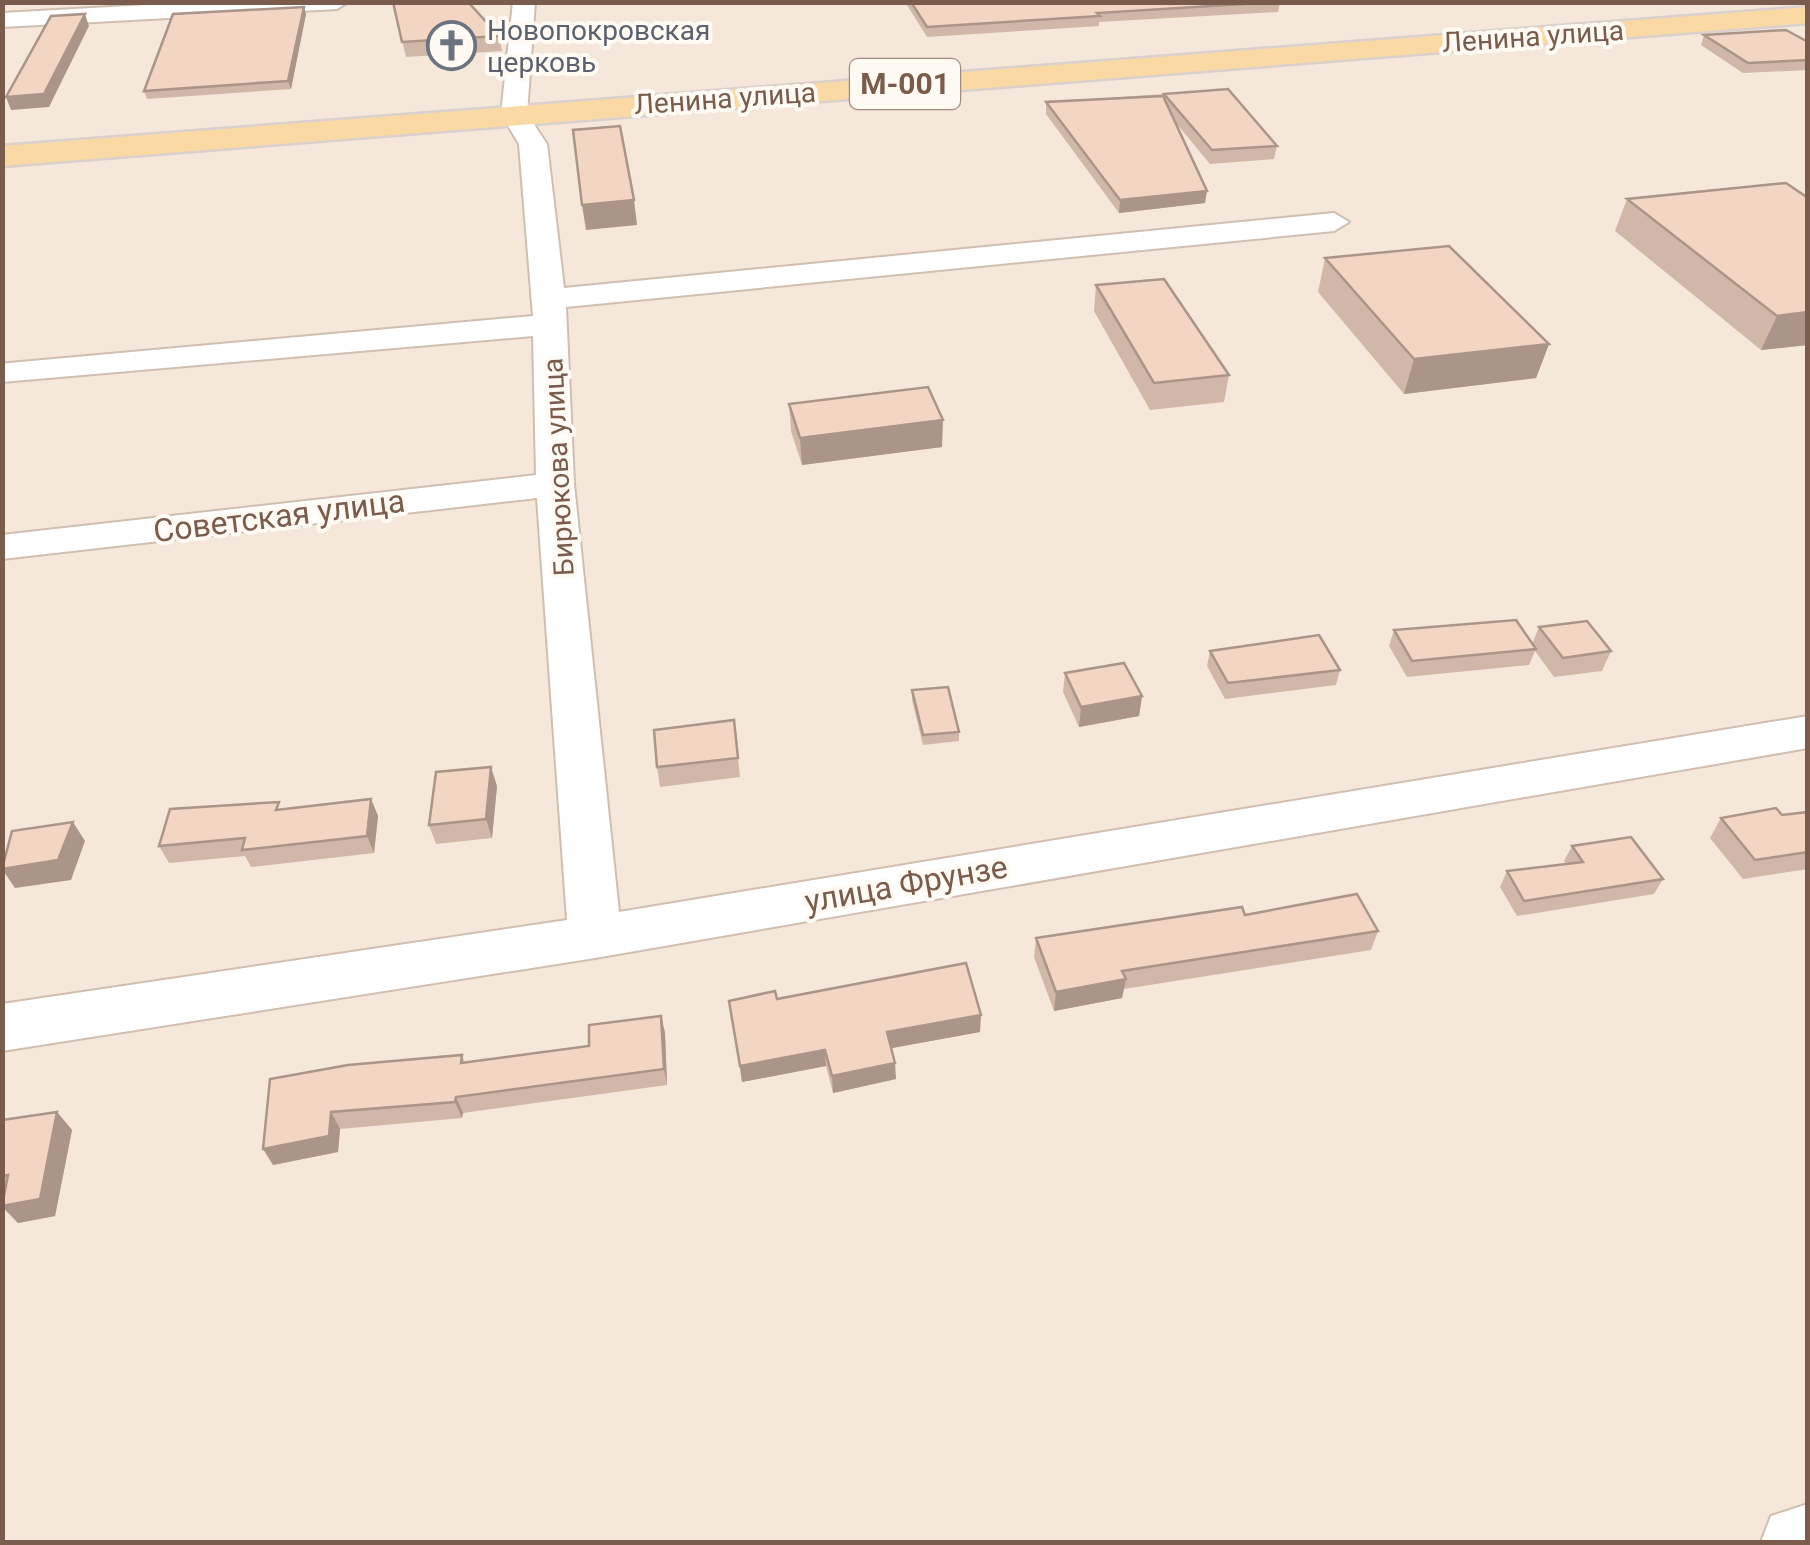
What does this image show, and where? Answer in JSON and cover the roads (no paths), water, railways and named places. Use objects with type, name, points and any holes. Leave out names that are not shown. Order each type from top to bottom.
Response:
[{"type":"main road","name":"Ленина улица","points":[[2,156],[1808,15]]},
{"type":"street","points":[[2,20],[336,2]]},
{"type":"street","name":"Бирюкова улица","points":[[524,2],[514,114],[533,144],[550,311],[555,484],[595,937]]},
{"type":"street","points":[[9,373],[1334,222]]},
{"type":"street","name":"Советская улица","points":[[2,548],[555,484]]},
{"type":"street","name":"улица Фрунзе","points":[[2,1028],[595,937],[1808,732]]},
{"type":"street","points":[[1797,1542],[1808,1540]]},
{"type":"place","name":"Новопокровская церковь","points":[[452,46]]}]
